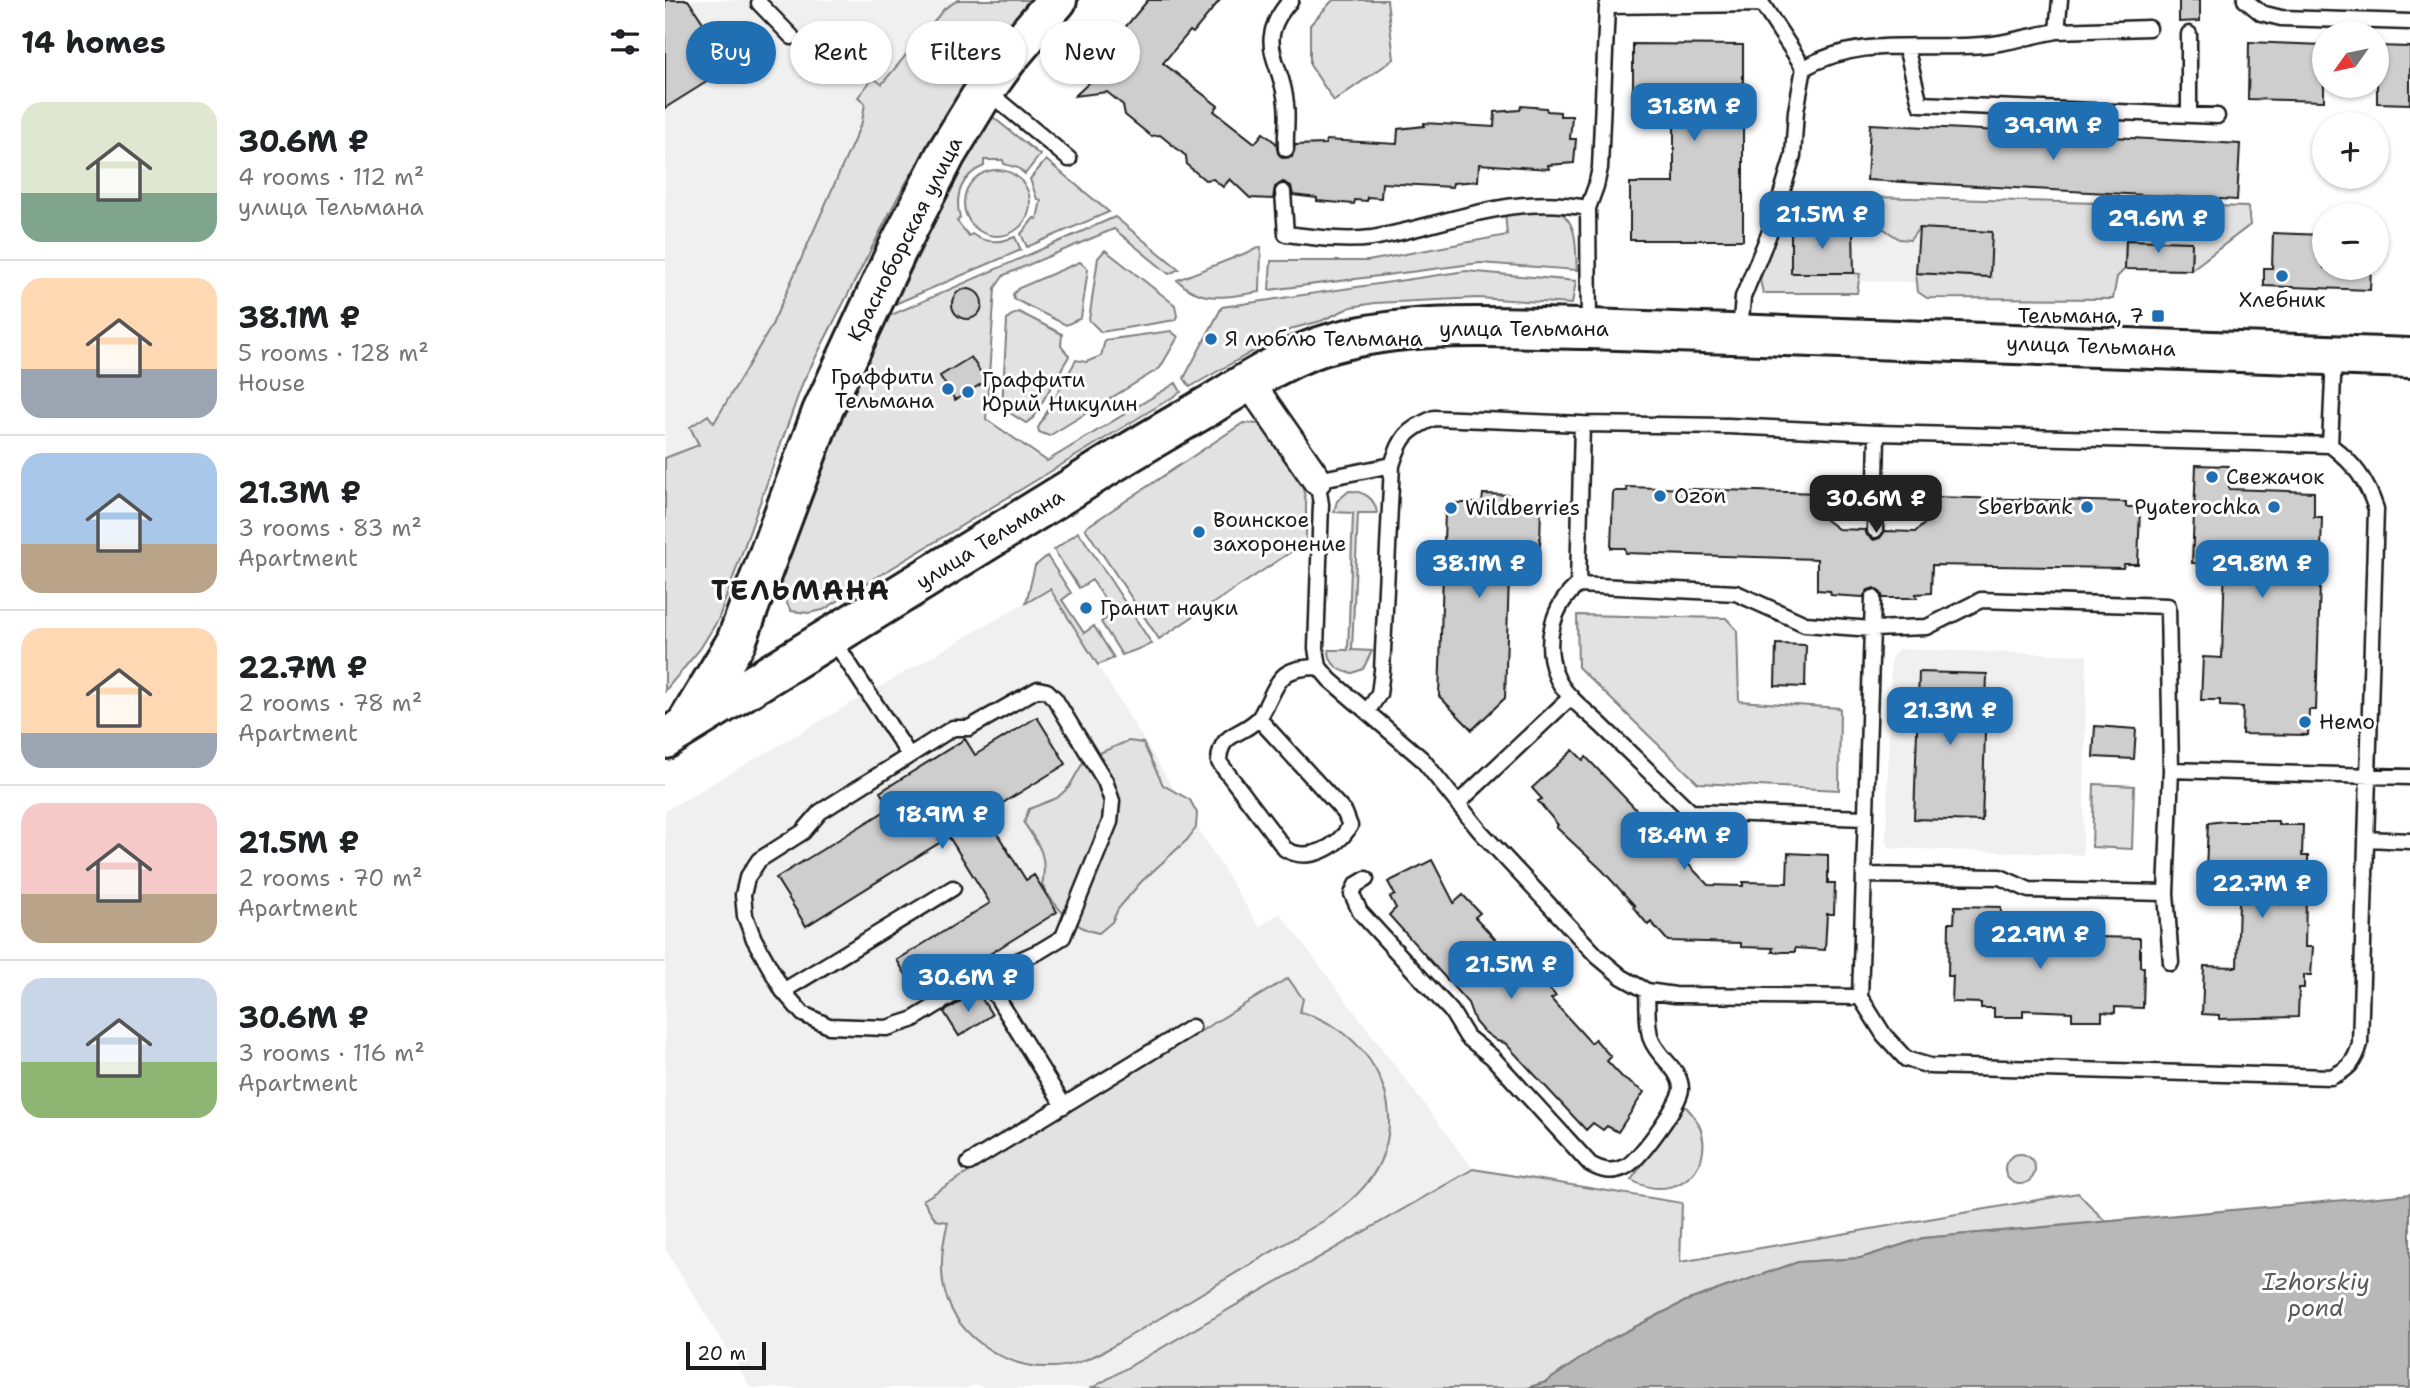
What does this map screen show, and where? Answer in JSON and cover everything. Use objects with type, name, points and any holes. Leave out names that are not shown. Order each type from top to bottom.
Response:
[{"type":"main road","name":"Красноборская улица","points":[[675,733],[736,642],[822,412],[864,316],[946,154],[985,90],[1056,0]]},
{"type":"main road","name":"улица Тельмана","points":[[675,733],[1132,450],[1249,382],[1328,344],[1364,335],[1406,329],[1473,327],[1589,329],[2410,358]]},
{"type":"street","points":[[1249,382],[1317,480]]},
{"type":"lane","points":[[1286,149],[1287,103],[1270,44],[1280,12],[1291,0]]},
{"type":"lane","points":[[2057,31],[2060,0]]},
{"type":"lane","points":[[2245,0],[2261,13],[2281,18],[2410,22]]},
{"type":"lane","points":[[1589,329],[1588,208],[1597,186],[1600,168],[1607,6],[1761,2],[1804,68],[1796,111],[1793,156],[1769,234],[1743,297],[1739,334]]},
{"type":"lane","points":[[759,3],[790,35]]},
{"type":"lane","points":[[1804,68],[1837,52],[1860,48],[1993,44],[2057,31],[2149,27]]},
{"type":"lane","points":[[2189,34],[2189,115]]},
{"type":"lane","points":[[1906,47],[1920,104],[2217,116]]},
{"type":"lane","points":[[985,90],[1069,159]]},
{"type":"lane","points":[[1283,192],[1286,234],[1335,238],[1370,238],[1505,205],[1559,203],[1588,208]]},
{"type":"lane","points":[[2330,445],[2334,355]]},
{"type":"lane","points":[[1367,712],[1378,694],[1382,671],[1392,465],[1400,439],[1417,425],[1434,418],[2330,445],[2349,460],[2368,485],[2376,509],[2360,1044],[2356,1059],[2345,1071],[2332,1077],[1930,1066],[1906,1059],[1884,1035],[1860,997],[1873,598]]},
{"type":"lane","points":[[1578,585],[1582,424]]},
{"type":"lane","points":[[1875,530],[1877,433]]},
{"type":"lane","points":[[1392,465],[1317,480],[1321,504],[1316,648],[1319,667],[1422,759],[1480,831],[1597,956],[1622,977],[1647,991],[1675,995],[1860,997]]},
{"type":"lane","points":[[1866,818],[1691,811],[1571,697],[1555,674],[1551,650],[1553,615],[1563,597],[1578,585],[1736,593],[1805,624],[1872,629],[1927,627],[1981,600],[2168,606],[2171,770],[2166,893],[2171,963]]},
{"type":"lane","points":[[832,638],[909,755]]},
{"type":"lane","points":[[1259,719],[1345,813],[1350,825],[1343,837],[1311,856],[1297,857],[1285,849],[1219,762],[1219,749],[1227,739],[1259,719],[1278,681],[1287,673],[1296,667],[1319,667]]},
{"type":"lane","points":[[1038,689],[1047,691],[1055,699],[1105,781],[1112,801],[1110,822],[1063,937],[1041,951],[984,976],[912,1020],[887,1028],[829,1026],[803,1014],[783,991],[754,939],[745,916],[743,895],[747,878],[759,860],[803,832],[820,812],[953,728],[969,729],[1038,689]]},
{"type":"lane","points":[[1458,803],[1571,697]]},
{"type":"lane","points":[[2171,770],[2410,777]]},
{"type":"lane","points":[[2367,839],[2410,841]]},
{"type":"lane","points":[[1864,875],[2000,877],[2029,890],[2166,893]]},
{"type":"lane","points":[[1366,879],[1356,885],[1352,894],[1360,912],[1451,1011],[1478,1048],[1492,1057],[1590,1164],[1602,1171],[1616,1171],[1629,1166],[1676,1104],[1681,1089],[1676,1074],[1651,1041],[1647,1025],[1647,991]]},
{"type":"lane","points":[[783,991],[953,888]]},
{"type":"lane","points":[[984,976],[1064,1106]]},
{"type":"lane","points":[[969,1163],[1192,1027]]},
{"type":"shaded area","points":[[665,0],[958,0],[944,9],[934,21],[906,21],[906,54],[892,71],[892,21],[790,21],[790,84],[881,84],[858,96],[865,103],[862,122],[771,327],[699,445],[665,458]]},
{"type":"shaded area","points":[[958,0],[1037,0],[1020,21],[934,21],[944,9]]},
{"type":"shaded area","points":[[1333,0],[1387,0],[1394,59],[1334,101],[1310,65],[1310,25]]},
{"type":"shaded area","points":[[906,55],[906,84],[970,84],[944,117],[899,195],[803,382],[718,620],[700,649],[665,691],[665,458],[699,445],[690,427],[708,415],[714,423],[771,327],[862,122],[865,103],[858,97],[868,84],[892,84],[892,72]]},
{"type":"shaded area","points":[[989,118],[994,118],[1040,155],[1025,174],[1018,168],[1004,164],[1003,160],[984,160],[984,166],[970,175],[961,187],[958,201],[960,218],[957,221],[969,236],[972,234],[983,240],[993,242],[1015,237],[1021,250],[895,304],[967,155]]},
{"type":"shaded area","points":[[1046,160],[1109,212],[1027,247],[1021,234],[1034,218],[1037,219],[1041,200],[1037,199],[1030,179]]},
{"type":"shaded area","points":[[997,170],[1010,173],[1020,180],[1027,190],[1030,203],[1027,216],[1020,226],[1010,233],[997,236],[984,233],[974,226],[967,216],[964,203],[967,190],[974,180],[984,173]]},
{"type":"shaded area","points":[[1835,196],[2248,207],[2250,225],[2191,270],[2192,242],[2126,241],[2125,269],[2117,277],[2113,299],[1927,298],[1918,292],[1916,273],[1990,277],[1919,228],[1910,240],[1899,239]]},
{"type":"shaded area","points":[[1789,202],[1829,203],[1856,222],[1853,229],[1791,230],[1854,273],[1860,274],[1857,293],[1763,293],[1760,280]]},
{"type":"shaded area","points":[[1560,212],[1566,217],[1573,231],[1577,270],[1480,263],[1269,290],[1271,261],[1368,261],[1507,235],[1505,213]]},
{"type":"shaded area","points":[[1115,217],[1179,269],[1169,274],[1114,229],[1004,275],[995,288],[986,419],[1047,461],[1176,383],[1181,392],[823,610],[808,613],[791,611],[783,596],[781,580],[842,420],[889,316]]},
{"type":"shaded area","points":[[1784,224],[1997,227],[1996,283],[1783,280]]},
{"type":"shaded area","points":[[1261,247],[1260,292],[1227,297],[1206,296],[1186,288],[1177,280]]},
{"type":"shaded area","points":[[1105,250],[1175,305],[1175,320],[1101,332],[1089,320],[1098,258]]},
{"type":"shaded area","points":[[1080,262],[1088,269],[1081,318],[1066,325],[1014,299],[1013,294],[1019,288]]},
{"type":"shaded area","points":[[1466,271],[1576,281],[1572,304],[1478,298],[1375,303],[1351,307],[1321,321],[1294,328],[1190,387],[1184,378],[1222,307]]},
{"type":"shaded area","points":[[1019,312],[1062,334],[1061,346],[1069,356],[1033,418],[1026,423],[1002,408],[1007,320]]},
{"type":"shaded area","points":[[1171,331],[1178,337],[1160,368],[1049,436],[1039,432],[1038,428],[1076,360],[1086,362],[1101,356],[1105,340]]},
{"type":"shaded area","points":[[1243,423],[1261,424],[1302,484],[1306,502],[1306,542],[1159,639],[1085,528]]},
{"type":"shaded area","points":[[1349,491],[1368,496],[1377,513],[1358,513],[1352,650],[1372,651],[1363,669],[1353,673],[1336,666],[1329,650],[1348,650],[1353,513],[1334,512],[1337,501]]},
{"type":"shaded area","points":[[1078,532],[1152,644],[1122,655],[1101,622],[1114,613],[1092,580],[1079,588],[1054,550]]},
{"type":"shaded area","points":[[1047,556],[1071,593],[1062,600],[1084,633],[1094,626],[1114,658],[1098,665],[1050,589],[1026,603],[1035,566]]},
{"type":"shaded area","points":[[1050,588],[1259,927],[1280,913],[1473,1169],[1092,1388],[986,1388],[977,1385],[965,1388],[751,1388],[665,1249],[665,811]]},
{"type":"shaded area","points":[[1577,615],[1726,618],[1737,630],[1739,701],[1840,708],[1839,790],[1698,783],[1578,667]]},
{"type":"shaded area","points":[[1898,649],[2087,655],[2083,855],[1890,848],[1886,840],[1891,658]]},
{"type":"shaded area","points":[[1128,741],[1143,743],[1163,785],[1190,800],[1197,813],[1196,828],[1187,840],[1141,882],[1118,909],[1112,922],[1099,933],[1074,922],[1059,909],[1047,893],[1042,885],[1044,867],[1041,852],[1024,823],[1029,809],[1057,798],[1069,787],[1085,759]]},
{"type":"shaded area","points":[[2094,784],[2134,786],[2132,849],[2092,847]]},
{"type":"shaded area","points":[[1288,978],[1303,999],[1300,1012],[1323,1020],[1344,1033],[1362,1050],[1385,1091],[1389,1114],[1388,1138],[1376,1171],[1365,1186],[1330,1217],[1108,1349],[1081,1361],[1052,1367],[1035,1366],[1018,1363],[986,1348],[960,1323],[951,1309],[942,1274],[948,1222],[936,1220],[923,1200]]},
{"type":"shaded area","points":[[1685,1106],[1698,1123],[1703,1140],[1702,1156],[1695,1170],[1684,1181],[1669,1187],[1651,1187],[1631,1180]]},
{"type":"shaded area","points":[[2020,1154],[2031,1158],[2035,1169],[2031,1180],[2020,1184],[2009,1180],[2005,1169],[2009,1158]]},
{"type":"shaded area","points":[[1473,1169],[1682,1203],[1680,1262],[2078,1193],[2106,1222],[1923,1238],[1861,1258],[1798,1262],[1686,1301],[1605,1342],[1546,1382],[1527,1388],[1092,1388]]},
{"type":"water","name":"Izhorskiy pond","points":[[2410,1194],[2410,1388],[1527,1388],[1546,1382],[1605,1342],[1686,1301],[1798,1262],[1861,1258],[1923,1238]]},
{"type":"building","points":[[665,0],[688,0],[702,21],[686,21],[686,84],[703,84],[665,108]]},
{"type":"building","points":[[1148,0],[1220,0],[1193,33],[1190,31],[1163,63],[1218,106],[1214,111],[1255,143],[1263,133],[1276,143],[1282,158],[1292,157],[1295,145],[1326,144],[1326,140],[1397,144],[1398,129],[1424,126],[1424,123],[1494,127],[1495,112],[1520,110],[1521,106],[1546,108],[1547,111],[1560,112],[1560,116],[1572,116],[1570,139],[1576,139],[1574,163],[1548,165],[1549,169],[1479,164],[1478,181],[1453,183],[1452,187],[1382,183],[1381,198],[1367,197],[1367,201],[1355,200],[1354,204],[1317,201],[1317,198],[1293,195],[1291,186],[1283,182],[1275,187],[1273,199],[1250,198],[1230,179],[1223,187],[1213,179],[1205,180],[1187,165],[1186,156],[1160,135],[1151,136],[1125,115],[1123,105],[1107,92],[1075,96],[1088,84],[1140,84],[1140,21],[1130,21]]},
{"type":"building","points":[[2179,0],[2200,0],[2200,21],[2179,22]]},
{"type":"building","points":[[2249,42],[2312,45],[2312,98],[2324,98],[2324,101],[2248,99]]},
{"type":"building","points":[[1633,44],[1743,45],[1743,240],[1630,240],[1630,183],[1674,183],[1674,98],[1633,98]]},
{"type":"building","points":[[2389,46],[2410,47],[2410,104],[2377,103],[2377,98],[2389,98]]},
{"type":"building","points":[[1870,124],[2240,144],[2237,200],[1867,180]]},
{"type":"building","points":[[1919,228],[1992,232],[1990,277],[1916,273]]},
{"type":"building","points":[[1791,229],[1853,229],[1854,273],[1791,273]]},
{"type":"building","points":[[2273,233],[2312,235],[2312,280],[2370,280],[2370,290],[2264,286],[2264,268],[2272,268]]},
{"type":"building","points":[[2126,240],[2192,242],[2191,270],[2125,269]]},
{"type":"building","points":[[967,289],[973,290],[981,298],[981,310],[973,318],[967,319],[961,318],[953,310],[952,304],[953,298],[961,290]]},
{"type":"building","points":[[971,357],[986,381],[955,400],[940,376]]},
{"type":"building","points":[[2196,465],[2229,466],[2229,489],[2314,492],[2314,517],[2322,517],[2316,710],[2309,710],[2308,735],[2242,734],[2243,707],[2220,706],[2220,700],[2201,700],[2203,657],[2222,658],[2225,564],[2192,563]]},
{"type":"building","points":[[1626,487],[1821,493],[1821,516],[1838,529],[1865,530],[1874,540],[1880,538],[1885,531],[1915,532],[1929,520],[1932,497],[2126,502],[2126,507],[2140,507],[2138,564],[2124,564],[2123,568],[1932,565],[1931,593],[1916,594],[1917,598],[1883,598],[1874,588],[1868,590],[1863,597],[1831,595],[1830,591],[1817,590],[1817,559],[1626,553],[1625,548],[1611,548],[1613,491],[1627,491]]},
{"type":"building","points":[[1483,494],[1512,495],[1512,504],[1541,505],[1540,546],[1510,546],[1505,698],[1472,730],[1439,696],[1445,512],[1454,503],[1482,503]]},
{"type":"building","points":[[1776,644],[1806,645],[1805,687],[1775,686]]},
{"type":"building","points":[[1919,672],[1987,674],[1982,821],[1914,819]]},
{"type":"building","points":[[1037,717],[1066,764],[985,814],[1026,880],[1034,875],[1057,912],[964,970],[967,975],[934,995],[931,991],[920,998],[897,960],[990,903],[949,837],[806,926],[776,878],[890,808],[880,792],[965,739],[975,755]]},
{"type":"building","points":[[2095,726],[2136,729],[2134,759],[2093,757]]},
{"type":"building","points":[[1573,750],[1583,760],[1586,757],[1708,885],[1743,886],[1743,882],[1787,883],[1788,853],[1828,855],[1828,883],[1835,883],[1834,914],[1827,914],[1825,950],[1795,948],[1795,952],[1772,952],[1773,948],[1741,947],[1741,943],[1668,941],[1651,922],[1648,925],[1633,907],[1635,906],[1602,870],[1556,827],[1558,825],[1538,801],[1542,799],[1532,788]]},
{"type":"building","points":[[2278,821],[2278,825],[2303,825],[2302,856],[2308,856],[2308,869],[2315,870],[2314,897],[2306,896],[2305,947],[2313,947],[2311,975],[2304,975],[2304,988],[2299,988],[2298,1017],[2219,1019],[2219,1015],[2202,1014],[2204,966],[2237,967],[2240,871],[2206,871],[2208,823]]},
{"type":"building","points":[[1432,860],[1454,903],[1463,895],[1480,913],[1475,917],[1515,961],[1520,956],[1556,996],[1551,999],[1591,1043],[1595,1039],[1611,1057],[1607,1061],[1624,1079],[1644,1092],[1618,1132],[1607,1126],[1603,1130],[1593,1123],[1586,1130],[1505,1043],[1497,1041],[1482,1030],[1475,1022],[1468,1003],[1389,915],[1396,908],[1390,897],[1395,895],[1388,882]]},
{"type":"building","points":[[1955,906],[2001,907],[2000,942],[2097,944],[2098,937],[2140,938],[2140,967],[2144,967],[2143,1008],[2115,1007],[2115,1013],[2102,1012],[2102,1020],[2072,1020],[2072,1012],[2023,1010],[2023,1017],[1994,1017],[1994,1008],[1981,1008],[1981,1003],[1952,1002],[1953,976],[1948,976],[1949,923],[1954,923]]},
{"type":"building","points":[[977,991],[992,1015],[959,1036],[944,1012]]},
{"type":"place","name":"Хлебник","points":[[2282,276]]},
{"type":"place","name":"Тельмана, 7","points":[[2158,316]]},
{"type":"place","name":"Я люблю Тельмана","points":[[1211,339]]},
{"type":"place","name":"Граффити Тельмана","points":[[948,389]]},
{"type":"place","name":"Граффити Юрий Никулин","points":[[968,392]]},
{"type":"place","name":"Свежачок","points":[[2212,477]]},
{"type":"place","name":"Ozon","points":[[1660,496]]},
{"type":"place","name":"Sberbank","points":[[2087,507]]},
{"type":"place","name":"Pyaterochka","points":[[2274,507]]},
{"type":"place","name":"Wildberries","points":[[1451,508]]},
{"type":"place","name":"Воинское захоронение","points":[[1199,532]]},
{"type":"place","name":"Гранит науки","points":[[1086,608]]},
{"type":"place","name":"Немо","points":[[2305,722]]},
{"type":"district","name":"ТЕЛЬМАНА","points":[[801,590]]}]
